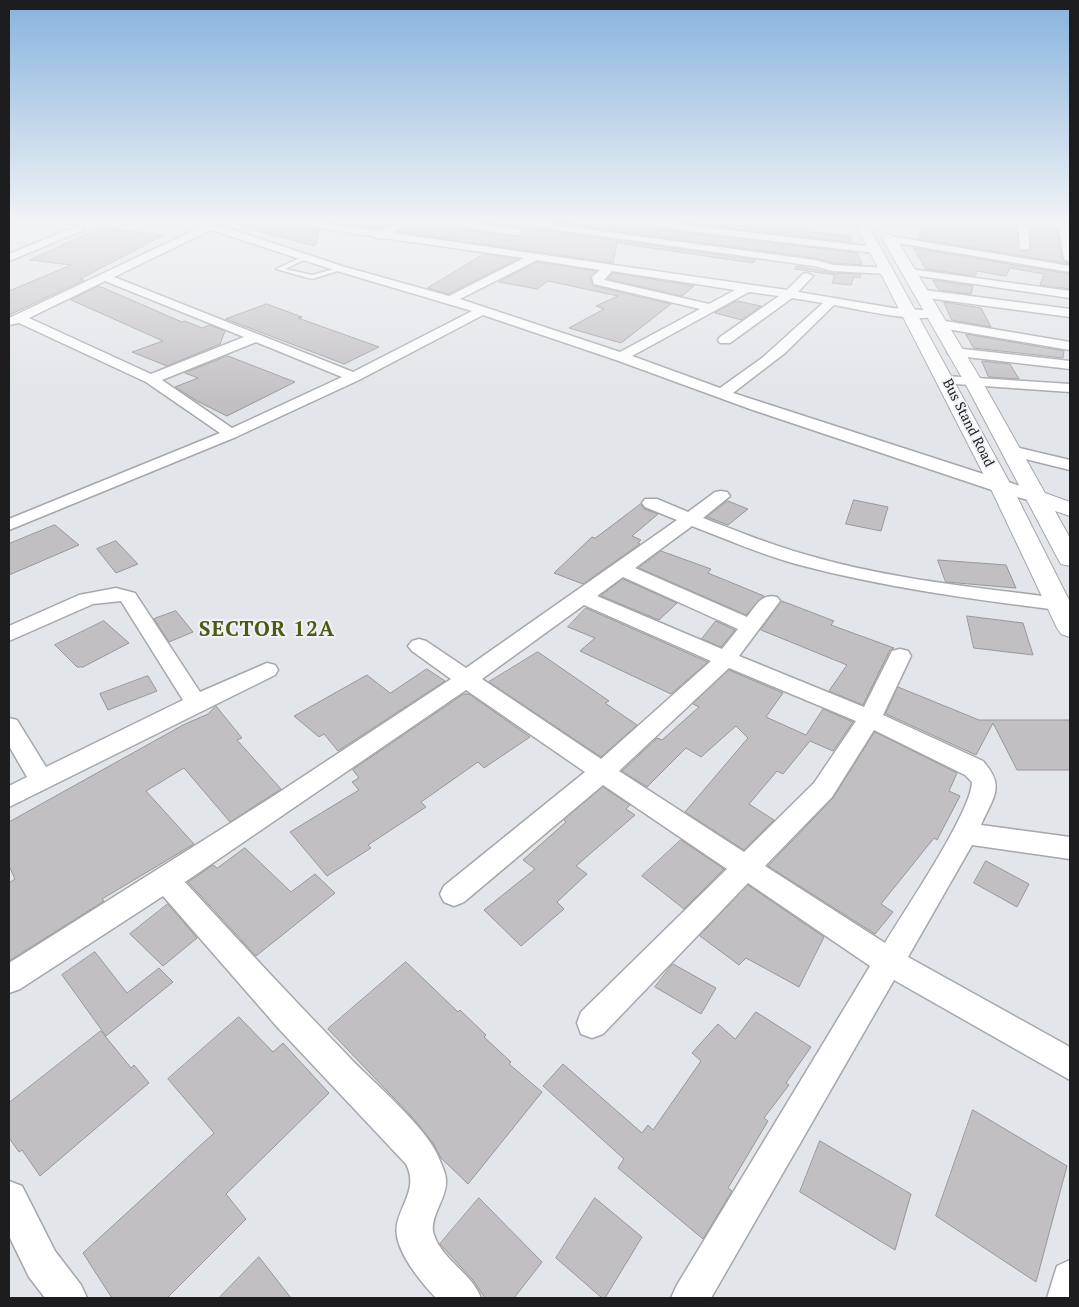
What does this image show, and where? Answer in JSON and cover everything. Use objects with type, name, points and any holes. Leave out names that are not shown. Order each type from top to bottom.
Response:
[{"type":"street","points":[[14,320],[94,282]]},
{"type":"street","points":[[118,282],[354,377]]},
{"type":"street","points":[[385,282],[450,300],[480,312],[621,357],[755,406],[1002,487],[1067,506]]},
{"type":"street","points":[[450,300],[486,282]]},
{"type":"street","points":[[598,282],[712,308]]},
{"type":"street","points":[[703,282],[790,294],[894,312],[908,312],[1070,346]]},
{"type":"street","points":[[725,340],[790,294],[802,282]]},
{"type":"street","name":"Bus Stand Road","points":[[893,282],[1002,487],[1070,628]]},
{"type":"street","name":"Bus Stand Road","points":[[916,282],[1070,558]]},
{"type":"street","points":[[980,282],[1070,295]]},
{"type":"street","points":[[621,357],[747,288]]},
{"type":"street","points":[[924,294],[1070,313]]},
{"type":"street","points":[[723,393],[772,359],[832,301]]},
{"type":"street","points":[[9,525],[231,434],[354,377],[480,312]]},
{"type":"street","points":[[14,320],[151,379],[231,434]]},
{"type":"street","points":[[151,379],[257,337]]},
{"type":"street","points":[[954,352],[1070,365]]},
{"type":"street","points":[[946,380],[1046,388],[1070,388]]},
{"type":"street","points":[[1046,388],[1070,400]]},
{"type":"street","points":[[1011,450],[1070,464]]},
{"type":"street","points":[[9,979],[166,881],[467,680],[585,598],[620,569],[721,496]]},
{"type":"street","points":[[651,503],[724,533],[801,559],[926,587],[1058,604]]},
{"type":"street","points":[[620,569],[752,627]]},
{"type":"street","points":[[9,634],[100,594],[121,593],[128,597],[196,703]]},
{"type":"street","points":[[585,598],[726,660],[870,718],[974,768],[984,779],[984,789],[964,833],[690,1298]]},
{"type":"street","points":[[454,894],[602,772],[726,660],[770,601]]},
{"type":"street","points":[[419,646],[602,772],[888,961],[1070,1064]]},
{"type":"street","points":[[592,1023],[823,790],[870,718],[900,656]]},
{"type":"street","points":[[9,797],[196,703],[267,670]]},
{"type":"street","points":[[9,726],[42,780]]},
{"type":"street","points":[[964,833],[1070,848]]},
{"type":"street","points":[[166,881],[290,1018],[418,1152],[428,1170],[428,1191],[415,1226],[420,1247],[441,1277],[462,1298]]},
{"type":"street","points":[[9,1199],[42,1264],[68,1298]]},
{"type":"street","points":[[1066,1298],[1070,1279]]},
{"type":"building","points":[[30,282],[80,282],[9,315],[9,291]]},
{"type":"building","points":[[438,282],[472,282],[448,294],[428,288]]},
{"type":"building","points":[[499,282],[547,282],[537,289]]},
{"type":"building","points":[[553,282],[592,282],[594,286],[671,304],[621,343],[569,328],[604,309],[596,306],[618,296]]},
{"type":"building","points":[[621,282],[669,282],[694,286],[682,296]]},
{"type":"building","points":[[832,282],[852,282],[851,285]]},
{"type":"building","points":[[934,282],[973,286],[971,294],[939,290]]},
{"type":"building","points":[[1041,282],[1070,282],[1070,289],[1040,285]]},
{"type":"building","points":[[99,286],[182,322],[185,321],[202,328],[210,325],[225,331],[220,344],[167,366],[132,352],[163,341],[71,300]]},
{"type":"building","points":[[737,301],[761,306],[742,320],[715,313]]},
{"type":"building","points":[[944,302],[981,308],[991,327],[952,320]]},
{"type":"building","points":[[267,304],[302,317],[298,318],[379,347],[344,364],[226,319]]},
{"type":"building","points":[[966,334],[1064,351],[1063,358],[974,348]]},
{"type":"building","points":[[228,356],[295,382],[227,416],[197,401],[175,387],[198,378],[185,373]]},
{"type":"building","points":[[982,361],[1010,364],[1019,379],[989,377]]},
{"type":"building","points":[[854,500],[888,507],[881,531],[846,524]]},
{"type":"building","points":[[728,501],[748,509],[728,525],[707,517]]},
{"type":"building","points":[[641,504],[644,509],[658,514],[632,536],[641,540],[638,543],[640,544],[583,584],[554,573],[592,537],[595,538]]},
{"type":"building","points":[[55,525],[79,545],[9,575],[9,544]]},
{"type":"building","points":[[116,541],[138,564],[116,573],[97,549]]},
{"type":"building","points":[[661,551],[711,569],[708,573],[764,596],[746,615],[639,568]]},
{"type":"building","points":[[938,560],[1006,565],[1016,588],[946,582]]},
{"type":"building","points":[[623,579],[677,603],[659,620],[601,596]]},
{"type":"building","points":[[782,601],[834,621],[831,625],[894,648],[890,650],[863,705],[829,691],[847,665],[761,630]]},
{"type":"building","points":[[586,608],[708,662],[671,694],[580,651],[595,638],[568,627]]},
{"type":"building","points":[[176,611],[193,632],[169,642],[154,619]]},
{"type":"building","points":[[967,616],[1023,623],[1033,655],[974,648]]},
{"type":"building","points":[[104,621],[129,643],[83,667],[77,667],[55,645]]},
{"type":"building","points":[[716,621],[735,630],[721,647],[702,639]]},
{"type":"building","points":[[538,652],[609,701],[605,703],[637,725],[601,757],[489,682]]},
{"type":"building","points":[[427,669],[445,681],[338,751],[324,734],[319,737],[294,716],[367,675],[390,693]]},
{"type":"building","points":[[729,670],[783,693],[766,717],[806,735],[823,709],[853,722],[833,751],[810,741],[783,774],[777,771],[749,804],[774,820],[744,850],[685,812],[748,738],[736,726],[701,757],[686,748],[647,787],[622,771],[657,738],[662,740],[699,707],[693,704]]},
{"type":"building","points":[[148,676],[157,691],[108,710],[100,694]]},
{"type":"building","points":[[898,687],[979,720],[1070,720],[1070,770],[1017,770],[993,723],[976,755],[886,714]]},
{"type":"building","points":[[464,694],[469,694],[530,737],[484,768],[478,762],[421,802],[426,807],[368,845],[371,848],[327,876],[290,832],[359,790],[352,782],[359,778],[353,770]]},
{"type":"building","points":[[216,706],[242,738],[237,740],[281,789],[230,822],[184,768],[146,791],[194,844],[102,899],[104,901],[9,961],[9,883],[15,879],[9,866],[9,822],[183,725],[208,714]]},
{"type":"building","points":[[875,732],[957,773],[949,791],[960,796],[937,840],[934,838],[881,904],[893,912],[875,934],[768,866],[833,798]]},
{"type":"building","points":[[603,787],[630,805],[626,809],[635,815],[576,866],[587,874],[557,902],[564,909],[521,946],[484,910],[535,869],[523,860],[566,822],[564,820]]},
{"type":"building","points":[[681,840],[724,869],[684,909],[642,876]]},
{"type":"building","points":[[245,848],[291,892],[315,874],[335,893],[256,956],[188,882],[213,865],[217,868]]},
{"type":"building","points":[[986,861],[1029,884],[1017,907],[974,883]]},
{"type":"building","points":[[748,885],[824,937],[799,987],[746,958],[739,965],[700,936]]},
{"type":"building","points":[[168,904],[197,938],[163,966],[130,934]]},
{"type":"building","points":[[95,952],[127,993],[159,968],[173,982],[106,1036],[62,975]]},
{"type":"building","points":[[406,962],[458,1012],[460,1010],[486,1035],[484,1037],[511,1062],[509,1064],[542,1092],[468,1184],[441,1158],[433,1143],[412,1117],[328,1029]]},
{"type":"building","points":[[673,964],[716,988],[701,1014],[655,987]]},
{"type":"building","points":[[756,1012],[811,1047],[786,1083],[789,1085],[764,1118],[768,1121],[728,1188],[732,1191],[703,1239],[618,1168],[624,1159],[543,1086],[563,1064],[642,1133],[648,1125],[653,1130],[701,1061],[692,1053],[718,1024],[735,1039]]},
{"type":"building","points":[[239,1017],[273,1052],[283,1043],[329,1093],[226,1194],[246,1219],[167,1298],[112,1298],[83,1253],[214,1133],[168,1079]]},
{"type":"building","points":[[101,1031],[131,1068],[134,1065],[149,1083],[40,1176],[22,1150],[19,1152],[9,1138],[9,1103]]},
{"type":"building","points":[[973,1110],[1067,1166],[1036,1282],[936,1216]]},
{"type":"building","points":[[820,1141],[911,1194],[895,1250],[800,1192]]},
{"type":"building","points":[[479,1198],[542,1262],[514,1298],[485,1298],[473,1280],[440,1244]]},
{"type":"building","points":[[595,1198],[642,1237],[605,1298],[602,1298],[556,1258]]},
{"type":"building","points":[[259,1257],[291,1298],[219,1298]]},
{"type":"district","name":"SECTOR 12A","points":[[267,630]]}]
